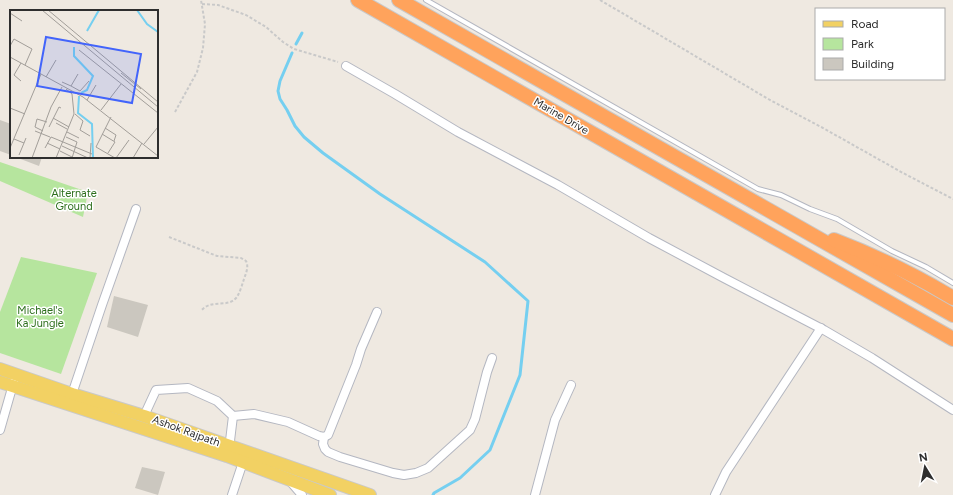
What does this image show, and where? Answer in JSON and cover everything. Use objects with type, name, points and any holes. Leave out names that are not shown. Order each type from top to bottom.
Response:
[{"type":"highway","name":"Marine Drive","points":[[358,0],[926,323]]},
{"type":"highway","name":"Marine Drive","points":[[399,0],[793,224]]},
{"type":"highway","points":[[793,224],[889,263],[928,282],[953,298]]},
{"type":"highway","points":[[793,224],[953,315]]},
{"type":"highway","points":[[926,323],[953,339]]},
{"type":"highway","points":[[926,323],[953,347]]},
{"type":"main road","name":"Ashok Rajpath","points":[[0,369],[15,380],[228,451],[288,479],[330,495]]},
{"type":"main road","name":"Ashok Rajpath","points":[[0,382],[15,380]]},
{"type":"main road","name":"Ashok Rajpath","points":[[70,399],[144,416],[199,441]]},
{"type":"main road","name":"Ashok Rajpath","points":[[248,460],[370,495]]},
{"type":"street","points":[[346,66],[458,132],[558,185],[649,238],[821,328],[872,358],[953,410]]},
{"type":"street","points":[[70,399],[136,209]]},
{"type":"street","points":[[377,312],[328,435],[324,437],[323,444],[325,449],[328,452],[340,457],[404,475],[416,473],[428,468],[470,430],[475,419],[492,358]]},
{"type":"street","points":[[714,495],[726,472],[821,328]]},
{"type":"street","points":[[0,430],[15,380]]},
{"type":"street","points":[[535,495],[554,420],[571,385]]},
{"type":"street","points":[[144,416],[156,390],[188,388],[217,401],[233,416],[254,414],[288,422],[324,437]]},
{"type":"street","points":[[228,451],[233,416]]},
{"type":"street","points":[[232,495],[248,460]]},
{"type":"street","points":[[288,479],[302,495]]},
{"type":"lane","points":[[426,0],[758,189],[781,195],[810,209],[837,219],[892,251],[926,267],[953,283]]},
{"type":"path","points":[[175,112],[197,72],[203,48],[205,24],[201,0]]},
{"type":"path","points":[[600,0],[770,100],[953,200]]},
{"type":"path","points":[[202,4],[218,5],[246,15],[266,27],[283,42],[294,49],[334,60],[346,66]]},
{"type":"path","points":[[169,237],[217,256],[241,258],[246,261],[247,268],[238,296],[230,302],[209,304],[201,311]]},
{"type":"green space","name":"Alternate Ground","points":[[0,162],[88,192],[83,217],[0,181]]},
{"type":"green space","name":"Michael's Ka Jungle","points":[[21,257],[97,273],[61,374],[0,353],[0,312]]},
{"type":"building","points":[[0,120],[10,124],[10,155],[0,151]]},
{"type":"building","points":[[18,158],[42,158],[39,166]]},
{"type":"building","points":[[114,296],[148,305],[138,337],[107,327]]},
{"type":"building","points":[[142,467],[165,472],[158,495],[135,488]]},
{"type":"waterway","points":[[296,44],[302,33]]},
{"type":"waterway","points":[[292,53],[280,81],[278,91],[280,99],[295,126],[304,137],[323,153],[380,194],[485,262],[528,301],[520,375],[490,450],[460,478],[433,495]]}]
